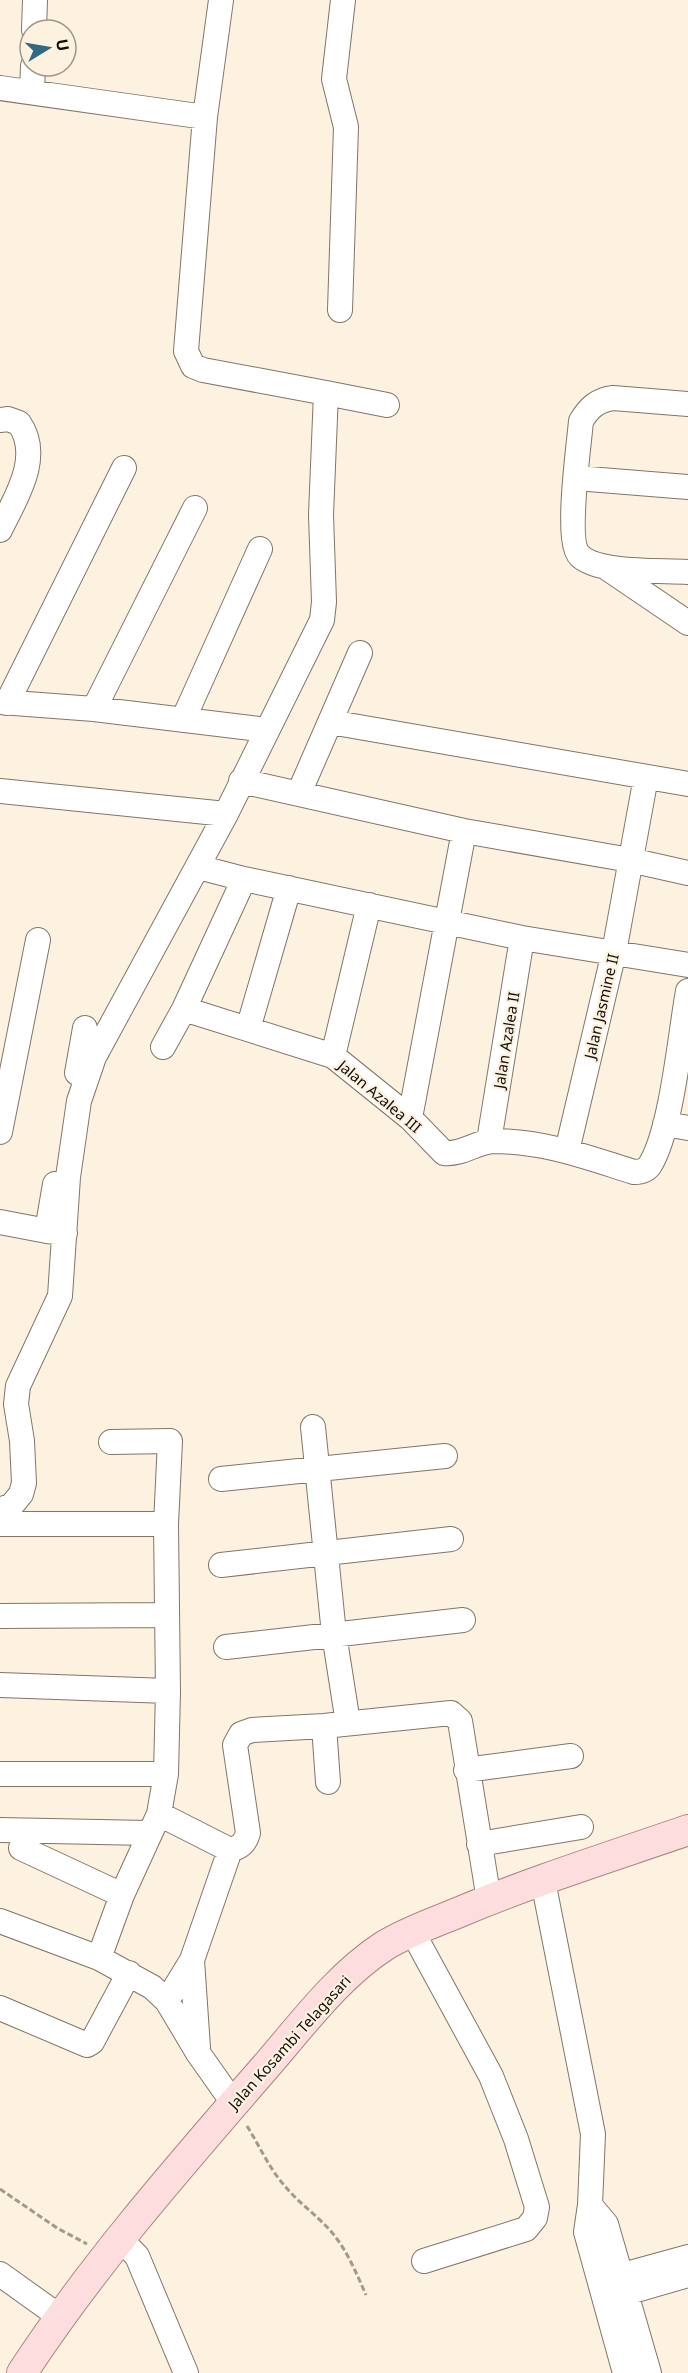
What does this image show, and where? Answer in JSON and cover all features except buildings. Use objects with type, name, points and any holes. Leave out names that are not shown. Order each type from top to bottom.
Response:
[{"type":"main road","name":"Jalan Kosambi Telagasari","points":[[33,2367],[60,2317],[113,2247],[234,2104],[342,1982],[384,1946],[412,1931],[489,1900],[688,1830]]},
{"type":"street","points":[[34,18],[35,0]]},
{"type":"street","points":[[221,0],[206,117],[185,340],[188,358],[193,366],[203,370],[387,405]]},
{"type":"street","points":[[340,310],[346,127],[344,115],[335,94],[334,79],[343,0]]},
{"type":"street","points":[[32,92],[33,78]]},
{"type":"street","points":[[0,88],[206,117]]},
{"type":"street","points":[[0,1510],[12,1505],[21,1494],[24,1483],[17,1395],[60,1296],[56,1232],[96,1029],[198,867],[322,620],[324,602],[321,515],[326,393]]},
{"type":"street","points":[[688,404],[613,398],[594,405],[580,421],[572,535],[579,556],[605,567],[688,623]]},
{"type":"street","points":[[0,420],[8,419],[19,423],[28,454],[25,477],[0,530]]},
{"type":"street","points":[[124,468],[4,702],[94,709],[267,730]]},
{"type":"street","points":[[576,478],[688,487]]},
{"type":"street","points":[[94,709],[195,508]]},
{"type":"street","points":[[183,720],[260,549]]},
{"type":"street","points":[[605,567],[688,572]]},
{"type":"street","points":[[299,793],[360,653]]},
{"type":"street","points":[[330,722],[688,784]]},
{"type":"street","name":"Jalan Jasmine II","points":[[567,1151],[614,952],[646,777]]},
{"type":"street","points":[[241,781],[464,831],[630,860],[688,873]]},
{"type":"street","points":[[0,791],[226,814]]},
{"type":"street","points":[[410,1118],[449,921],[464,831]]},
{"type":"street","points":[[198,867],[244,879],[522,938],[688,965]]},
{"type":"street","points":[[162,1047],[184,1008],[244,879]]},
{"type":"street","points":[[248,1029],[289,888]]},
{"type":"street","points":[[333,1056],[369,905]]},
{"type":"street","name":"Jalan Azalea II","points":[[489,1141],[522,938]]},
{"type":"street","points":[[0,1132],[38,940]]},
{"type":"street","points":[[677,1126],[688,990]]},
{"type":"street","name":"Jalan Azalea III","points":[[184,1008],[333,1056],[410,1118],[444,1153],[459,1152],[489,1141],[532,1142],[634,1172],[641,1172],[650,1166],[677,1126]]},
{"type":"street","points":[[56,1232],[68,1178],[79,1101],[94,1057],[96,1029]]},
{"type":"street","points":[[0,1222],[56,1232]]},
{"type":"street","points":[[314,1427],[334,1634],[348,1724]]},
{"type":"street","points":[[99,1958],[122,1895],[153,1823],[166,1774],[168,1690],[166,1524],[170,1441],[111,1442]]},
{"type":"street","points":[[221,1479],[445,1456]]},
{"type":"street","points":[[0,1524],[166,1524]]},
{"type":"street","points":[[221,1565],[451,1539]]},
{"type":"street","points":[[0,1616],[166,1615]]},
{"type":"street","points":[[226,1647],[463,1620]]},
{"type":"street","points":[[0,1684],[168,1690]]},
{"type":"street","points":[[0,1830],[153,1823],[230,1850],[242,1845],[248,1833],[235,1746],[237,1737],[252,1730],[348,1724],[451,1713],[460,1721],[466,1770],[489,1900]]},
{"type":"street","points":[[324,1726],[328,1782]]},
{"type":"street","points":[[466,1770],[571,1756]]},
{"type":"street","points":[[0,1774],[166,1774]]},
{"type":"street","points":[[479,1844],[581,1827]]},
{"type":"street","points":[[21,1848],[122,1895]]},
{"type":"street","points":[[167,2001],[192,1960],[230,1850]]},
{"type":"street","points":[[543,1881],[591,2112],[594,2157],[590,2205],[606,2224],[625,2373]]},
{"type":"street","points":[[0,1921],[99,1958],[129,1972],[152,1987],[167,2001],[198,2053],[234,2104]]},
{"type":"street","points":[[412,1931],[491,2076],[516,2139],[537,2207],[535,2218],[526,2229],[424,2261]]},
{"type":"street","points":[[192,1960],[198,2053]]},
{"type":"street","points":[[0,2008],[87,2045],[92,2042],[129,1972]]},
{"type":"street","points":[[113,2247],[137,2256],[186,2373]]},
{"type":"street","points":[[613,2287],[688,2257]]},
{"type":"street","points":[[0,2274],[60,2317]]},
{"type":"street","points":[[613,2287],[688,2275]]},
{"type":"street","points":[[613,2287],[649,2373]]},
{"type":"path","points":[[234,2104],[282,2183],[324,2224],[340,2244],[353,2265],[366,2295]]},
{"type":"path","points":[[0,2189],[57,2228],[113,2247]]}]
